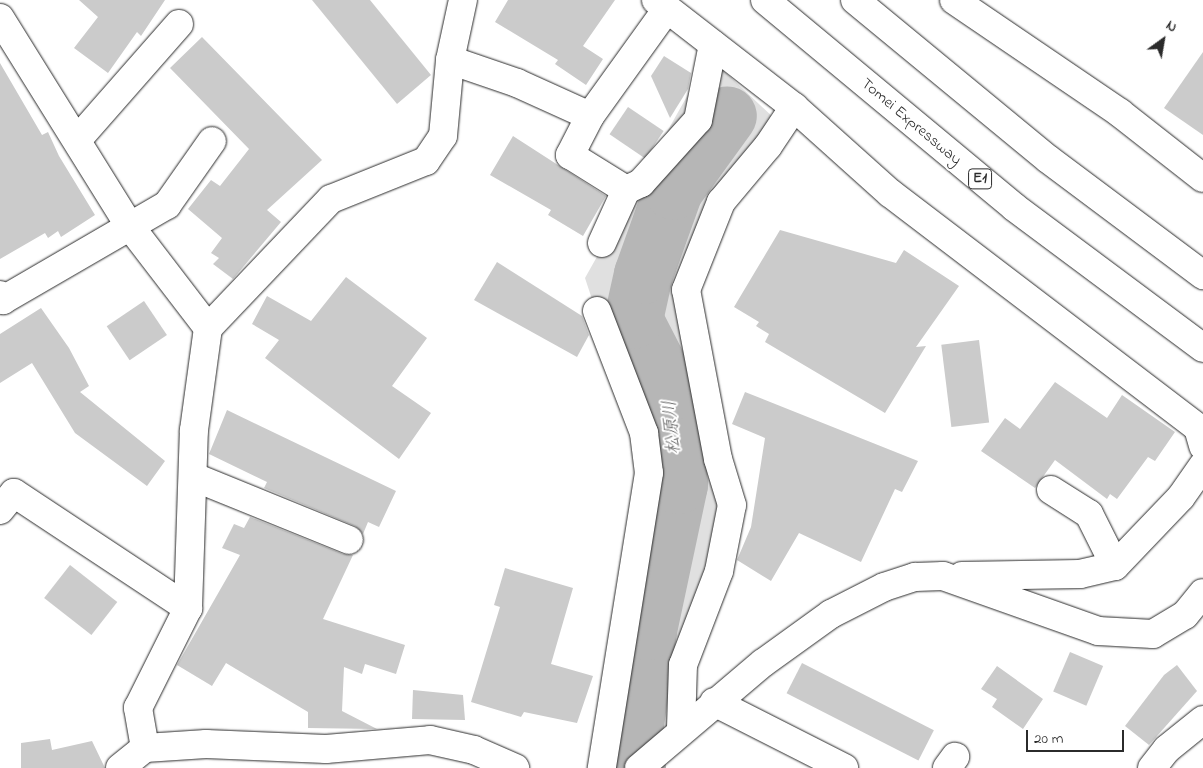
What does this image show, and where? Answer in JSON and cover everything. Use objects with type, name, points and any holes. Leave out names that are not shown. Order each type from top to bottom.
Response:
[{"type":"main road","points":[[145,748],[138,708],[188,608],[194,477],[194,430],[208,328],[331,199],[426,161],[443,136],[450,60],[463,0]]},
{"type":"main road","name":"Tomei Expressway","points":[[765,0],[1014,207],[1203,348]]},
{"type":"main road","points":[[855,0],[1048,158],[1203,275]]},
{"type":"main road","points":[[954,0],[1120,113],[1203,178]]},
{"type":"main road","points":[[626,190],[570,155],[590,116],[661,4],[794,107],[890,192],[1198,428],[1203,446]]},
{"type":"main road","points":[[0,18],[78,139],[129,225],[208,328]]},
{"type":"main road","points":[[78,139],[179,24]]},
{"type":"main road","points":[[602,243],[626,190],[641,184],[698,120],[712,44]]},
{"type":"main road","points":[[450,60],[517,83],[590,116]]},
{"type":"main road","points":[[681,728],[683,665],[719,571],[732,505],[718,459],[686,290],[721,202],[768,146],[794,107]]},
{"type":"main road","points":[[1,299],[167,205],[212,141]]},
{"type":"main road","points":[[597,311],[644,433],[649,473],[602,768]]},
{"type":"main road","points":[[648,761],[681,728],[831,614],[884,587],[915,577],[1080,574],[1115,566],[1181,497],[1203,466]]},
{"type":"main road","points":[[194,477],[349,540]]},
{"type":"main road","points":[[1051,490],[1089,514],[1115,566]]},
{"type":"main road","points":[[0,510],[14,493],[188,608]]},
{"type":"main road","points":[[943,576],[1098,631],[1153,634],[1185,615],[1203,593]]},
{"type":"main road","points":[[714,702],[844,768]]},
{"type":"main road","points":[[1152,768],[1167,749],[1203,720]]},
{"type":"main road","points":[[120,768],[145,748],[206,744],[328,759],[430,740],[474,750],[514,768]]},
{"type":"shaded area","points":[[709,57],[776,120],[691,255],[731,512],[678,732],[613,768],[653,485],[585,278]]},
{"type":"building","points":[[79,0],[165,0],[141,36],[137,32],[108,73],[74,48],[98,17]]},
{"type":"building","points":[[312,0],[370,0],[431,75],[397,104]]},
{"type":"building","points":[[508,0],[615,0],[583,46],[603,59],[586,85],[555,64],[558,60],[495,22]]},
{"type":"building","points":[[202,37],[322,160],[267,210],[281,222],[233,279],[213,264],[219,258],[211,253],[222,238],[188,209],[211,180],[220,186],[249,149],[170,68]]},
{"type":"building","points":[[1203,52],[1203,135],[1164,108]]},
{"type":"building","points":[[664,56],[691,73],[688,89],[670,118],[651,76]]},
{"type":"building","points":[[0,63],[42,135],[48,132],[59,156],[95,215],[61,237],[58,231],[48,238],[45,233],[0,259]]},
{"type":"building","points":[[628,107],[664,131],[645,158],[610,134]]},
{"type":"building","points":[[513,136],[606,196],[583,236],[548,215],[551,210],[490,175]]},
{"type":"building","points":[[780,230],[896,263],[904,250],[959,286],[916,347],[926,346],[885,413],[765,342],[769,334],[756,326],[759,322],[734,307]]},
{"type":"building","points":[[497,262],[582,316],[589,335],[577,357],[474,300]]},
{"type":"building","points":[[346,277],[427,338],[392,386],[431,413],[399,459],[265,358],[279,340],[252,324],[267,296],[311,321]]},
{"type":"building","points":[[144,301],[167,335],[130,360],[107,326]]},
{"type":"building","points":[[41,308],[69,348],[89,386],[80,392],[165,461],[147,486],[75,433],[32,363],[0,383],[0,334]]},
{"type":"building","points":[[979,340],[989,422],[951,427],[941,345]]},
{"type":"building","points":[[1055,382],[1107,418],[1122,395],[1175,432],[1155,461],[1148,457],[1117,499],[1110,494],[1107,499],[1055,460],[1035,488],[981,451],[1005,418],[1020,429]]},
{"type":"building","points":[[745,392],[918,461],[902,492],[895,489],[861,562],[799,533],[771,581],[737,560],[751,527],[765,438],[732,424]]},
{"type":"building","points":[[227,410],[396,491],[379,527],[368,522],[363,534],[355,526],[264,488],[267,482],[209,454]]},
{"type":"building","points":[[250,517],[343,554],[353,555],[323,619],[405,645],[396,674],[365,664],[362,674],[344,667],[342,711],[377,729],[308,728],[308,712],[226,663],[212,686],[177,665],[240,555],[222,548],[234,524],[244,528]]},
{"type":"building","points":[[70,565],[117,602],[91,635],[44,598]]},
{"type":"building","points":[[505,568],[573,588],[551,664],[593,676],[577,723],[524,712],[521,717],[471,702],[500,607],[494,605]]},
{"type":"building","points":[[1070,652],[1103,666],[1086,706],[1053,692]]},
{"type":"building","points":[[802,663],[934,730],[918,760],[787,693]]},
{"type":"building","points":[[1177,665],[1197,691],[1149,745],[1125,726],[1164,675]]},
{"type":"building","points":[[997,666],[1043,699],[1023,729],[992,707],[997,699],[981,689]]},
{"type":"building","points":[[413,690],[463,695],[465,720],[412,719]]},
{"type":"building","points":[[50,739],[52,750],[92,741],[105,768],[21,768],[21,743]]},
{"type":"waterway","name":"松原川","points":[[636,768],[633,732],[647,630],[678,484],[670,391],[633,319],[643,274],[673,190],[727,115]]}]
